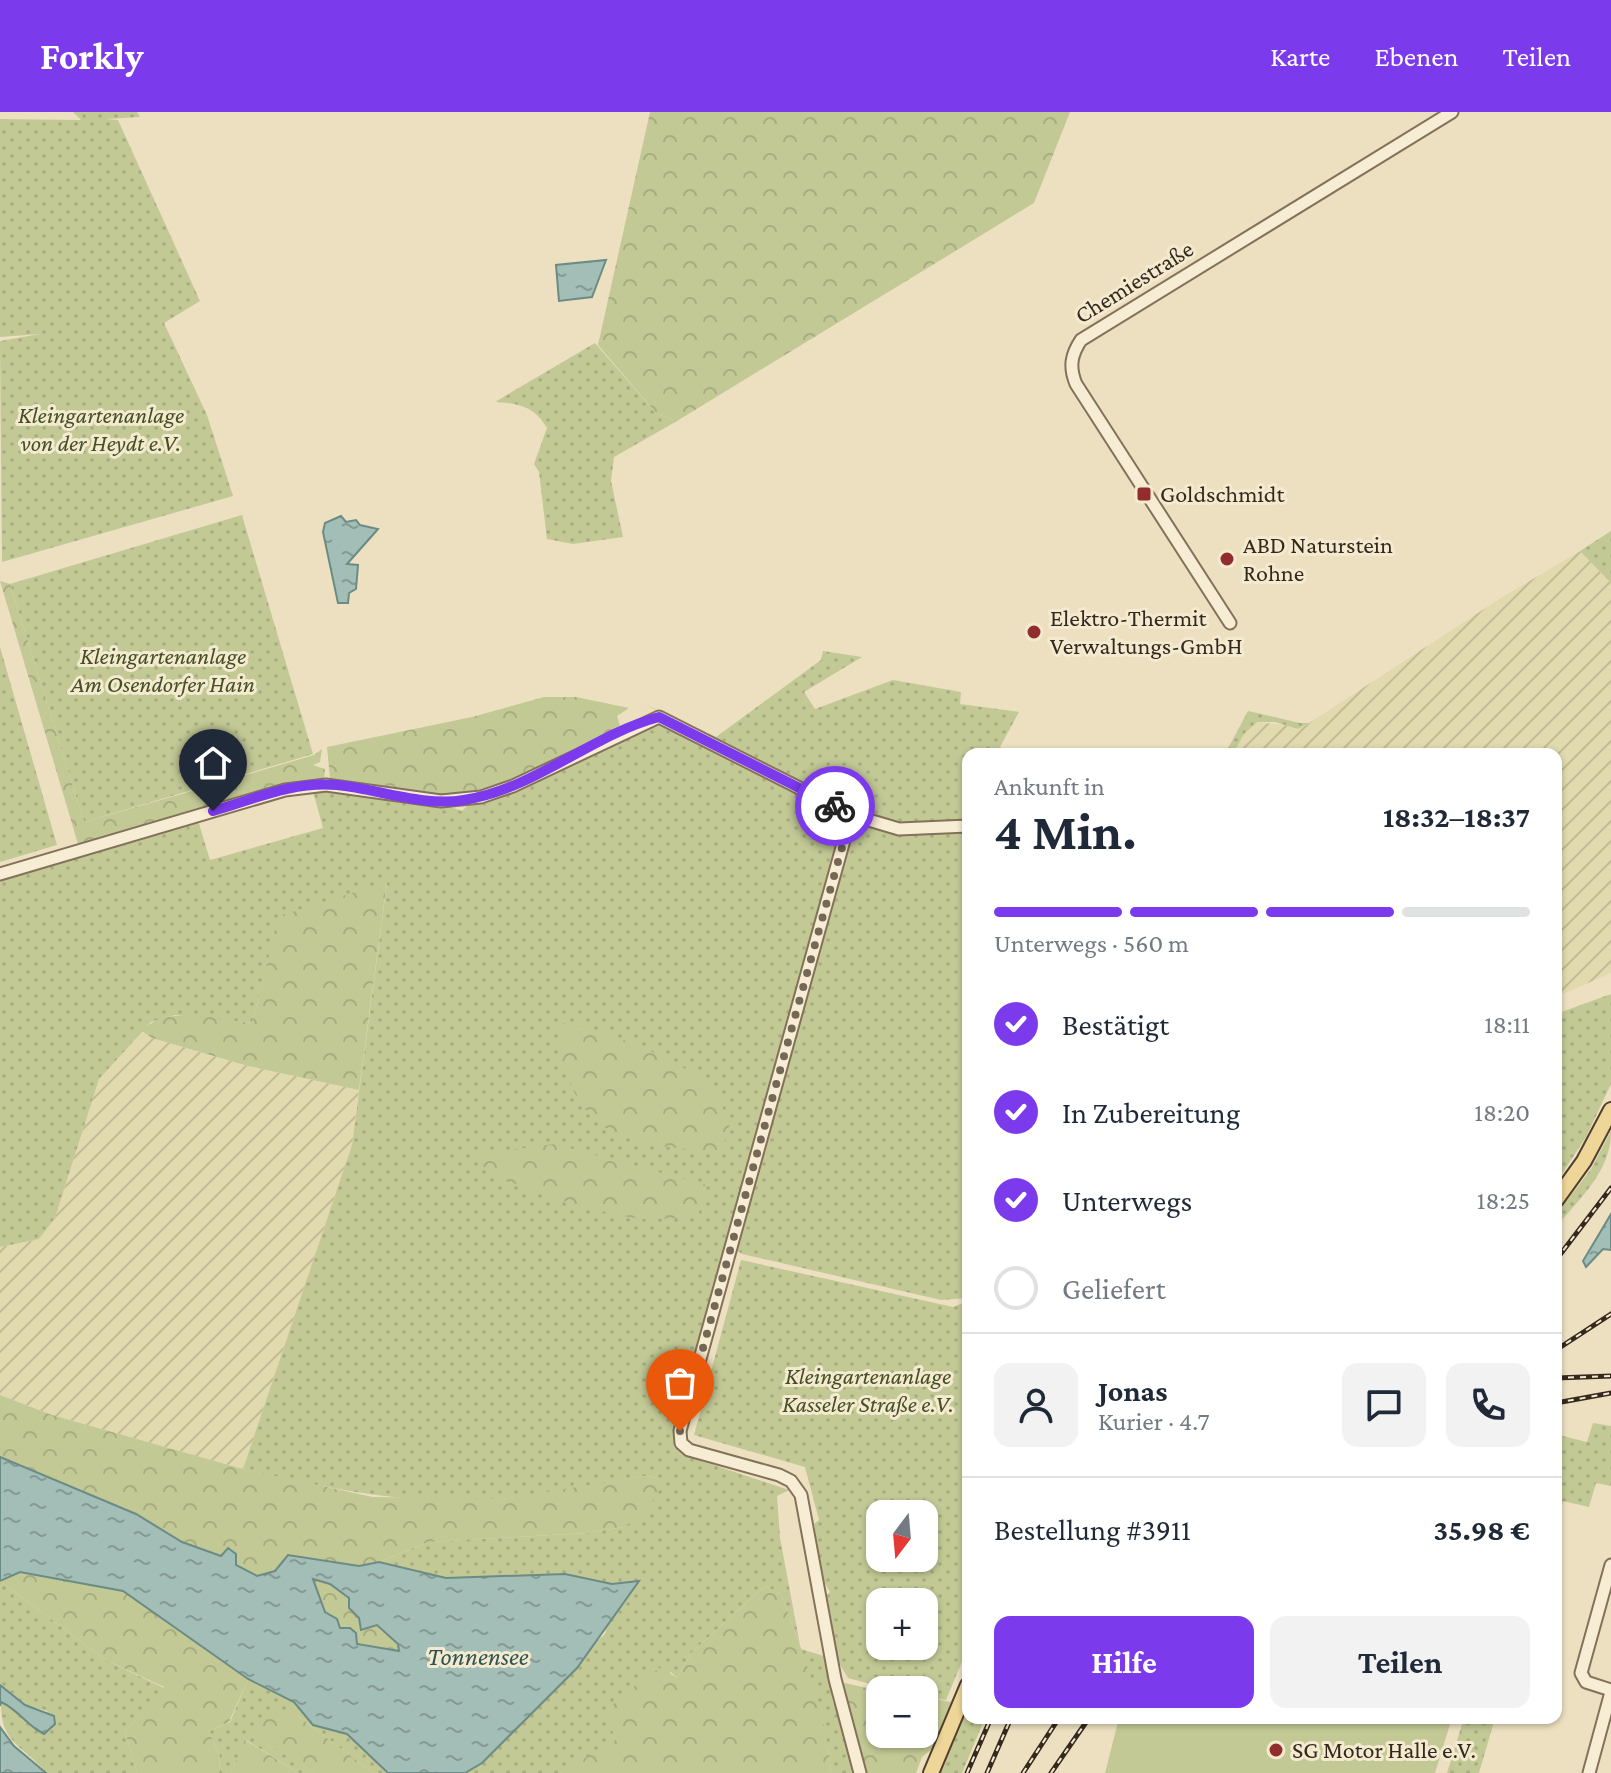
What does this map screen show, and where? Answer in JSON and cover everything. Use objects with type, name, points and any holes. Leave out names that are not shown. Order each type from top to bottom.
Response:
[{"type":"main road","points":[[1562,1192],[1584,1161],[1611,1110]]},
{"type":"main road","points":[[931,1773],[962,1699]]},
{"type":"street","name":"Chemiestraße","points":[[1230,623],[1076,384],[1071,371],[1073,352],[1081,340],[1452,112]]},
{"type":"street","points":[[0,874],[271,792],[308,786],[339,785],[441,801],[481,797],[513,786],[659,717],[837,807],[845,818],[846,833],[680,1431],[681,1443],[689,1450],[779,1475],[791,1481],[801,1495],[835,1679],[860,1773]]},
{"type":"street","points":[[845,818],[855,816],[899,829],[962,826]]},
{"type":"street","points":[[1589,1773],[1611,1691],[1586,1682],[1581,1673],[1611,1565]]},
{"type":"shaded area","points":[[1580,551],[1611,583],[1611,973],[1562,994],[1562,748],[1236,748],[1244,734],[1257,722],[1303,727],[1504,596]]},
{"type":"shaded area","points":[[142,1031],[152,1038],[248,1066],[359,1090],[352,1145],[243,1469],[52,1415],[0,1395],[0,1247],[39,1239],[55,1218],[99,1079]]},
{"type":"green space","name":"Kleingartenanlage von der Heydt e.V.","points":[[73,112],[137,112],[140,117],[106,119],[118,120],[200,301],[164,323],[207,415],[233,496],[2,562],[0,341],[40,334],[0,337],[0,119],[81,120]]},
{"type":"green space","points":[[650,112],[1070,112],[1034,203],[677,421],[657,414],[598,345]]},
{"type":"green space","points":[[595,343],[657,414],[677,421],[614,457],[611,481],[623,537],[573,544],[547,539],[539,472],[534,464],[547,428],[537,415],[526,408],[495,402]]},
{"type":"green space","name":"Kleingartenanlage Am Osendorfer Hain","points":[[242,515],[313,754],[84,822],[10,584]]},
{"type":"green space","points":[[1611,531],[1611,583],[1580,551]]},
{"type":"green space","points":[[0,581],[10,584],[84,822],[202,788],[209,806],[207,811],[78,844]]},
{"type":"green space","points":[[0,647],[57,845],[0,862]]},
{"type":"green space","points":[[823,651],[862,657],[804,692],[815,709],[893,680],[961,692],[960,704],[1019,712],[1002,748],[962,748],[962,824],[905,827],[859,813],[644,704],[716,737],[821,660]]},
{"type":"green space","points":[[544,697],[576,697],[629,708],[617,716],[620,726],[613,732],[491,791],[452,798],[331,782],[327,747],[472,717]]},
{"type":"green space","points":[[1248,711],[1309,723],[1298,729],[1275,722],[1257,722],[1244,734],[1236,748],[1228,748]]},
{"type":"green space","points":[[667,724],[828,806],[841,818],[842,829],[674,1432],[678,1449],[690,1457],[789,1490],[777,1496],[780,1538],[800,1645],[781,1594],[765,1586],[692,1652],[677,1678],[671,1672],[618,1739],[587,1760],[560,1773],[465,1773],[482,1763],[577,1668],[588,1649],[605,1634],[608,1621],[638,1581],[612,1584],[565,1574],[446,1578],[379,1562],[428,1542],[586,1533],[624,1527],[658,1478],[646,1476],[554,1493],[466,1501],[370,1494],[243,1469],[352,1145],[387,883],[280,916],[252,1023],[175,1015],[151,1022],[99,1079],[55,1218],[39,1239],[0,1247],[0,878],[197,817],[210,860],[323,828],[312,788],[442,804],[462,811],[471,802],[654,725]]},
{"type":"green space","points":[[322,749],[320,762],[313,765],[325,769],[324,781],[215,807],[208,786],[314,755]]},
{"type":"green space","points":[[855,820],[962,829],[962,1298],[941,1300],[742,1254],[735,1249]]},
{"type":"green space","points":[[387,882],[359,1090],[248,1066],[152,1038],[142,1031],[153,1022],[179,1015],[252,1023],[279,916]]},
{"type":"green space","points":[[1611,994],[1611,1084],[1586,1137],[1562,1174],[1562,1012]]},
{"type":"green space","points":[[564,1023],[642,1047],[681,1066],[712,1088],[730,1128],[720,1152],[648,1144],[607,1128],[590,1115],[576,1096],[563,1058],[560,1041]]},
{"type":"green space","points":[[1611,1131],[1610,1145],[1600,1171],[1562,1220],[1562,1207],[1591,1169]]},
{"type":"green space","points":[[554,1144],[707,1185],[698,1216],[643,1219],[578,1205],[500,1177],[473,1155]]},
{"type":"green space","name":"Kleingartenanlage Kasseler Straße e.V.","points":[[741,1260],[953,1307],[962,1303],[962,1661],[946,1700],[938,1699],[938,1676],[866,1676],[866,1683],[848,1678],[839,1663],[827,1595],[830,1592],[824,1582],[814,1524],[819,1520],[805,1467],[694,1435]]},
{"type":"green space","points":[[0,1395],[52,1415],[243,1469],[373,1497],[502,1499],[646,1476],[658,1478],[657,1494],[646,1512],[624,1527],[586,1533],[428,1542],[379,1562],[359,1566],[288,1555],[275,1571],[257,1576],[236,1565],[227,1548],[221,1556],[182,1542],[136,1514],[0,1457]]},
{"type":"green space","points":[[1593,1423],[1611,1426],[1611,1486],[1596,1483],[1589,1507],[1563,1501],[1562,1504],[1562,1437],[1587,1442]]},
{"type":"green space","points":[[20,1572],[123,1590],[248,1679],[229,1722],[209,1731],[220,1757],[219,1773],[137,1773],[125,1732],[164,1687],[106,1660],[0,1581]]},
{"type":"green space","points":[[312,1578],[330,1584],[349,1598],[349,1608],[367,1627],[377,1625],[388,1633],[397,1643],[399,1651],[356,1644],[325,1612]]},
{"type":"green space","points":[[0,1581],[106,1660],[164,1688],[125,1732],[137,1773],[46,1773],[9,1736],[1,1702],[46,1733],[55,1724],[47,1711],[25,1705],[0,1685]]},
{"type":"green space","points":[[765,1586],[781,1594],[805,1659],[819,1705],[831,1773],[560,1773],[617,1739],[603,1716],[622,1695],[661,1667],[677,1678],[692,1652]]},
{"type":"green space","points":[[801,1649],[827,1657],[833,1703],[839,1704],[857,1773],[831,1773],[829,1753]]},
{"type":"green space","points":[[248,1679],[294,1702],[313,1725],[347,1734],[388,1773],[373,1773],[294,1713],[288,1756],[315,1773],[299,1773],[246,1740],[231,1773],[219,1773],[220,1757],[209,1731],[230,1722]]},
{"type":"green space","points":[[842,1685],[866,1688],[866,1748],[932,1748],[922,1757],[916,1773],[864,1773]]},
{"type":"green space","points":[[938,1700],[951,1702],[938,1734]]},
{"type":"green space","points":[[962,1709],[962,1724],[982,1724],[962,1773],[935,1773]]},
{"type":"green space","points":[[279,1710],[294,1713],[373,1773],[315,1773],[253,1736],[261,1719]]},
{"type":"green space","name":"SG Motor Halle e.V.","points":[[1117,1724],[1450,1724],[1435,1773],[1105,1773]]},
{"type":"green space","points":[[1462,1724],[1493,1724],[1479,1773],[1447,1773]]},
{"type":"green space","points":[[245,1740],[299,1773],[231,1773]]},
{"type":"water","points":[[606,260],[592,297],[559,301],[556,265]]},
{"type":"water","points":[[341,516],[346,522],[356,520],[360,525],[378,529],[347,564],[358,565],[356,589],[349,593],[348,603],[338,603],[323,532],[325,523]]},
{"type":"water","points":[[1611,1214],[1611,1250],[1603,1249],[1586,1267],[1583,1261]]},
{"type":"water","name":"Tonnensee","points":[[0,1457],[136,1514],[182,1542],[221,1556],[228,1548],[236,1554],[236,1565],[257,1576],[275,1571],[288,1555],[359,1566],[379,1562],[446,1578],[565,1574],[612,1584],[639,1581],[577,1668],[482,1763],[465,1773],[388,1773],[347,1734],[313,1725],[294,1702],[248,1679],[123,1591],[20,1572],[0,1581]],"holes":[[[313,1579],[330,1584],[349,1598],[349,1608],[359,1618],[361,1630],[377,1625],[398,1644],[399,1651],[357,1644],[356,1633],[350,1628],[340,1628],[337,1619],[325,1612]]]},
{"type":"water","points":[[0,1685],[25,1705],[54,1716],[55,1724],[44,1734],[7,1705],[1,1702],[0,1706]]},
{"type":"water","points":[[0,1727],[14,1746],[46,1773],[0,1773]]},
{"type":"railway","points":[[1562,1252],[1611,1188]]},
{"type":"railway","points":[[1562,1346],[1611,1314]]},
{"type":"railway","points":[[1562,1378],[1611,1376]]},
{"type":"railway","points":[[1562,1402],[1611,1393]]},
{"type":"railway","points":[[967,1773],[988,1724]]},
{"type":"railway","points":[[987,1773],[1008,1724]]},
{"type":"railway","points":[[1023,1773],[1055,1724]]},
{"type":"railway","points":[[1051,1773],[1085,1724]]},
{"type":"way so far","points":[[680,1431],[698,1356],[846,833],[845,818],[835,806]]},
{"type":"place","name":"Goldschmidt","points":[[1144,494]]},
{"type":"place","name":"ABD Naturstein Rohne","points":[[1227,559]]},
{"type":"place","name":"Elektro-Thermit Verwaltungs-GmbH","points":[[1034,632]]},
{"type":"place","name":"SG Motor Halle e.V.","points":[[1276,1750]]},
{"type":"route","points":[[213,811],[271,792],[326,785],[441,801],[481,797],[513,786],[646,720],[659,717],[835,806]]}]
